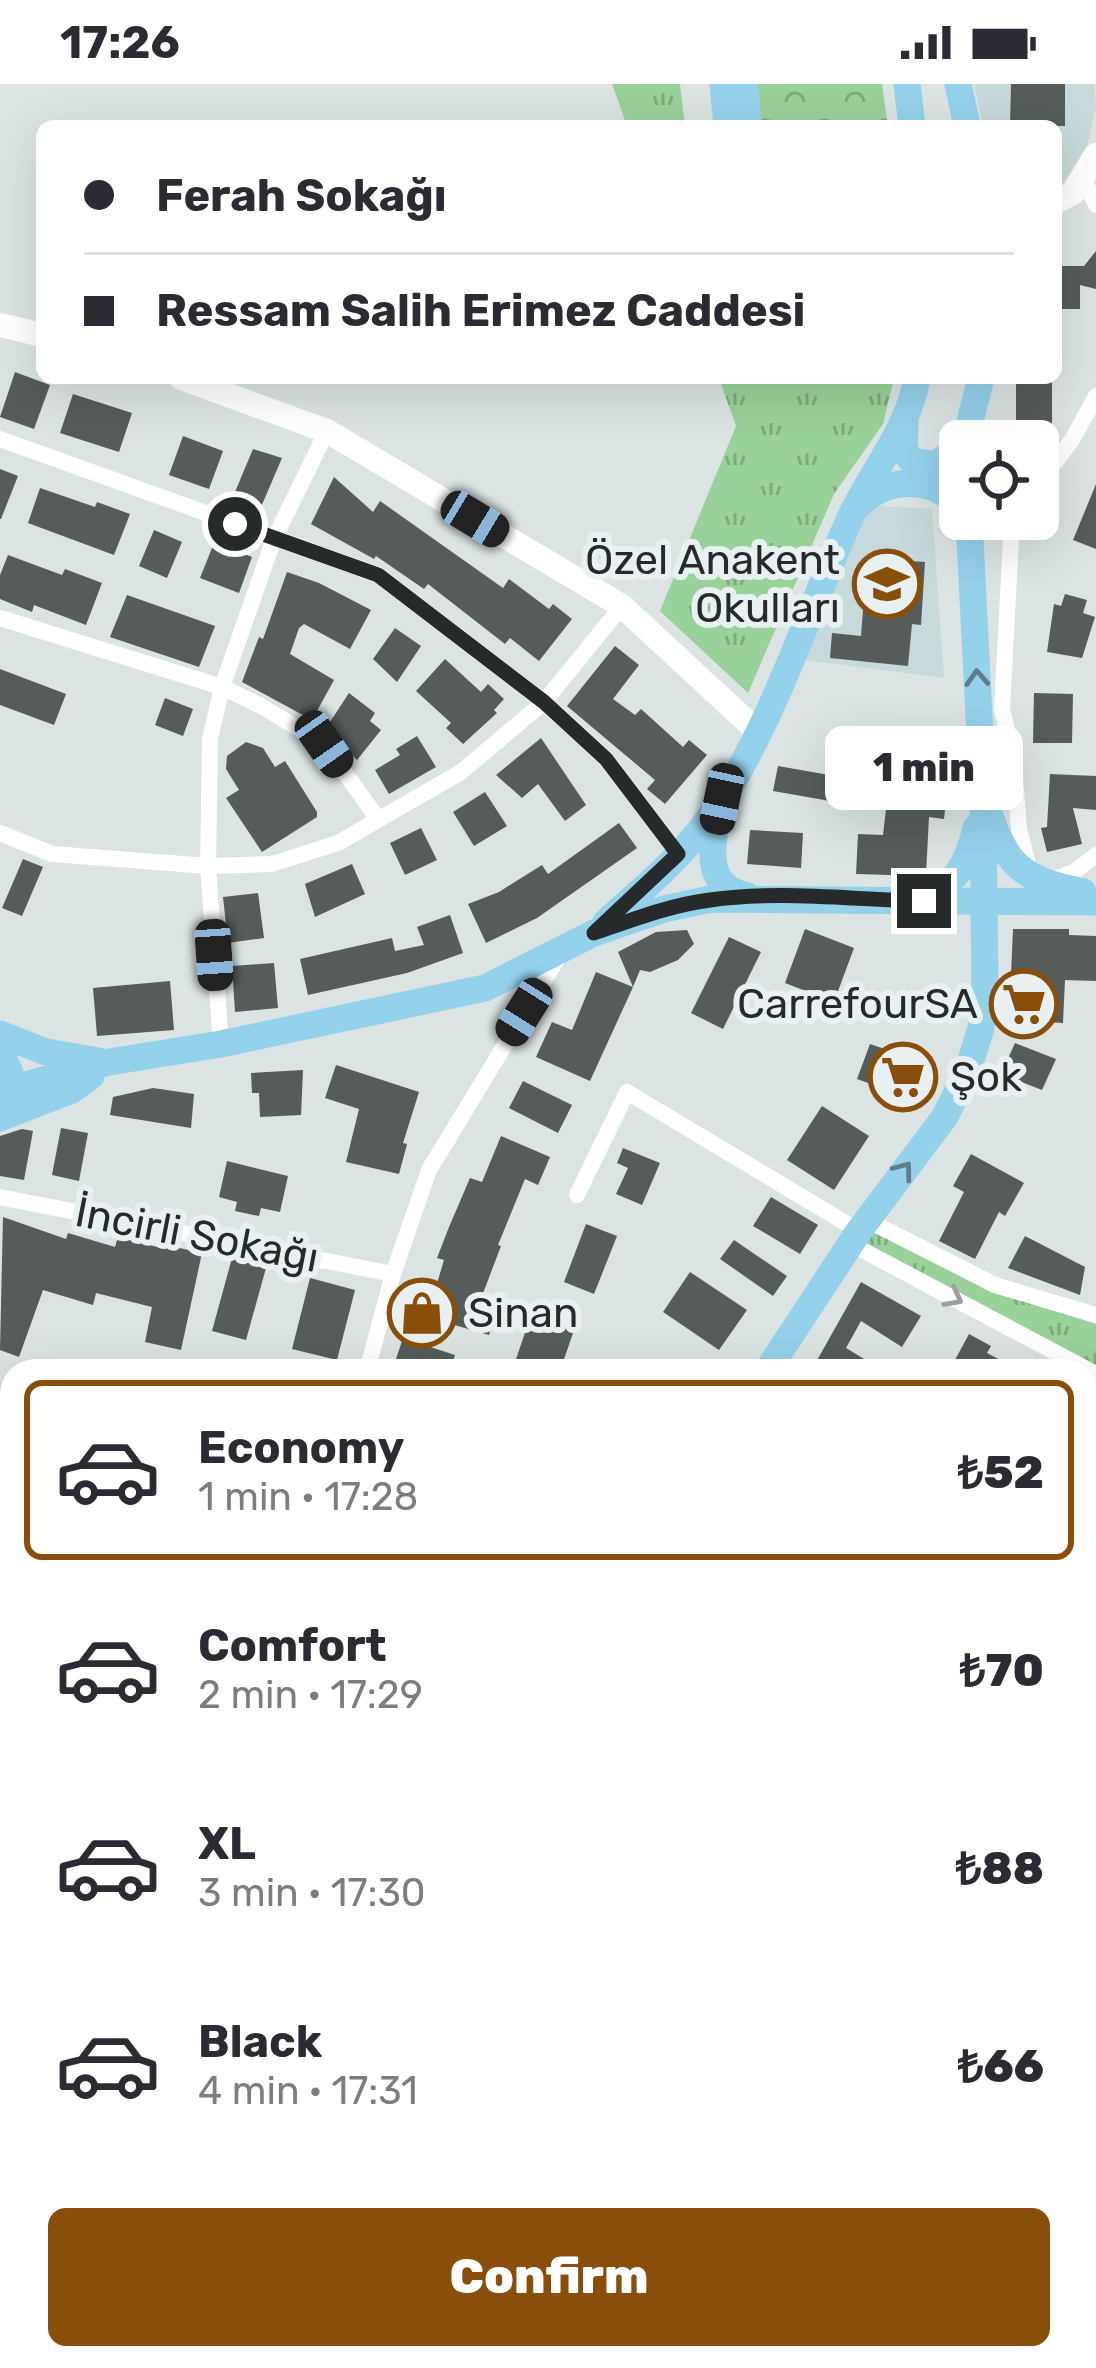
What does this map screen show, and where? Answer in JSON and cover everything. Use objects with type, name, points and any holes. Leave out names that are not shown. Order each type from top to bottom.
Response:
[{"type":"main road","points":[[907,84],[911,120]]},
{"type":"main road","points":[[944,84],[949,120]]},
{"type":"main road","points":[[958,84],[966,120]]},
{"type":"main road","points":[[729,120],[739,86]]},
{"type":"main road","points":[[739,86],[747,120]]},
{"type":"main road","points":[[915,384],[904,450],[912,461],[939,463]]},
{"type":"main road","points":[[965,384],[965,420]]},
{"type":"main road","points":[[970,420],[979,384]]},
{"type":"main road","points":[[594,933],[678,854],[722,799],[757,731],[853,512],[906,418]]},
{"type":"main road","points":[[853,512],[872,491],[895,483],[939,492]]},
{"type":"main road","points":[[775,1359],[859,1232],[944,1118],[967,1073],[981,1028],[985,995],[983,795],[967,540]]},
{"type":"main road","points":[[983,795],[1004,853],[1038,879],[1096,898]]},
{"type":"main road","points":[[880,900],[927,895],[951,881],[969,857],[983,795]]},
{"type":"main road","points":[[722,799],[714,843],[718,880],[724,889],[752,897]]},
{"type":"main road","points":[[0,1054],[10,1068],[5,1104],[109,1062],[221,1044],[485,988],[566,945],[664,909],[752,897],[984,902],[1096,898]]},
{"type":"main road","points":[[0,1034],[46,1052],[109,1062]]},
{"type":"street","points":[[1062,199],[1073,194],[1089,165]]},
{"type":"street","points":[[1089,165],[1096,205]]},
{"type":"street","points":[[0,325],[36,334]]},
{"type":"street","points":[[198,384],[327,431],[622,606],[757,731]]},
{"type":"street","points":[[1059,459],[1096,396]]},
{"type":"street","points":[[221,1044],[208,866],[210,739],[222,687],[274,538],[327,431]]},
{"type":"street","points":[[0,439],[378,575],[544,702],[606,759],[678,854]]},
{"type":"street","points":[[1011,540],[1002,710],[1028,868],[1038,879],[1075,872],[1096,855]]},
{"type":"street","points":[[0,833],[52,854],[208,866],[272,864],[338,844],[461,772],[544,702],[622,606]]},
{"type":"street","points":[[0,618],[222,687],[324,744],[378,819]]},
{"type":"street","points":[[370,1359],[393,1274],[430,1170],[566,945]]},
{"type":"street","points":[[577,1195],[627,1092],[1071,1359]]},
{"type":"street","name":"İncirli Sokağı","points":[[0,1196],[393,1274]]},
{"type":"street","points":[[859,1232],[995,1285],[1096,1315]]},
{"type":"shaded area","points":[[974,84],[1094,84],[1096,107],[1088,143],[1062,184],[1062,120],[982,120]]},
{"type":"shaded area","name":"Özel Anakent Okulları","points":[[869,505],[932,509],[944,678],[805,660]]},
{"type":"green space","points":[[612,84],[680,84],[684,120],[625,120]]},
{"type":"green space","points":[[757,84],[882,84],[887,120],[760,120]]},
{"type":"green space","points":[[721,384],[893,384],[883,424],[834,494],[748,693],[660,611],[736,426]]},
{"type":"green space","points":[[875,1228],[989,1290],[1096,1324],[1096,1359],[1074,1359],[864,1246]]},
{"type":"building","points":[[1011,84],[1065,84],[1065,126],[1062,120],[1010,120]]},
{"type":"building","points":[[1096,251],[1096,289],[1080,285],[1080,309],[1062,309],[1062,266],[1084,266]]},
{"type":"building","points":[[15,372],[36,380],[36,384],[50,385],[34,429],[0,417]]},
{"type":"building","points":[[1016,384],[1052,384],[1052,420],[1016,420]]},
{"type":"building","points":[[73,394],[132,413],[119,452],[60,433]]},
{"type":"building","points":[[183,436],[223,451],[209,489],[169,475]]},
{"type":"building","points":[[253,449],[282,458],[261,507],[235,492]]},
{"type":"building","points":[[0,469],[18,476],[1,519],[0,519]]},
{"type":"building","points":[[334,477],[373,512],[380,501],[503,588],[509,579],[549,609],[553,604],[572,619],[539,661],[510,638],[505,644],[428,584],[424,589],[376,556],[311,524]]},
{"type":"building","points":[[1096,484],[1096,549],[1073,540]]},
{"type":"building","points":[[40,488],[130,514],[114,555],[28,523]]},
{"type":"building","points":[[154,530],[182,542],[167,578],[139,566]]},
{"type":"building","points":[[214,543],[252,557],[239,593],[200,578]]},
{"type":"building","points":[[8,555],[62,575],[65,569],[102,583],[86,625],[34,605],[32,612],[0,599],[0,575]]},
{"type":"building","points":[[867,558],[925,562],[921,625],[912,624],[908,666],[830,658],[832,633],[861,636]]},
{"type":"building","points":[[287,572],[371,610],[350,649],[304,624],[299,628],[290,654],[334,680],[312,720],[242,682]]},
{"type":"building","points":[[1065,594],[1087,600],[1083,613],[1095,617],[1082,658],[1047,652],[1054,604],[1061,606]]},
{"type":"building","points":[[127,595],[215,626],[199,667],[110,637]]},
{"type":"building","points":[[395,628],[421,646],[397,682],[373,659]]},
{"type":"building","points":[[615,646],[639,665],[613,699],[635,715],[641,709],[683,747],[689,740],[707,755],[665,804],[647,789],[655,780],[567,706]]},
{"type":"building","points":[[445,659],[481,692],[488,684],[504,699],[494,710],[497,713],[463,744],[446,728],[451,723],[416,691]]},
{"type":"building","points":[[0,669],[66,694],[54,725],[0,705]]},
{"type":"building","points":[[349,693],[375,713],[370,721],[381,730],[357,760],[326,728]]},
{"type":"building","points":[[1034,693],[1073,694],[1072,743],[1033,743]]},
{"type":"building","points":[[165,698],[193,709],[183,736],[155,725]]},
{"type":"building","points":[[417,736],[436,767],[389,794],[375,770],[400,755],[396,749]]},
{"type":"building","points":[[541,738],[586,805],[565,821],[538,784],[522,798],[496,775]]},
{"type":"building","points":[[246,742],[263,748],[275,767],[285,761],[317,812],[317,817],[262,852],[226,798],[239,790],[226,769],[227,756]]},
{"type":"building","points":[[778,766],[852,779],[847,804],[773,791]]},
{"type":"building","points":[[1050,774],[1096,776],[1096,810],[1073,808],[1082,844],[1047,852],[1041,828],[1047,827]]},
{"type":"building","points":[[890,775],[948,782],[944,819],[929,817],[923,876],[856,874],[858,834],[883,835]]},
{"type":"building","points":[[485,792],[507,826],[474,846],[453,812]]},
{"type":"building","points":[[619,823],[637,848],[537,918],[486,943],[468,904],[499,892],[542,865],[548,874]]},
{"type":"building","points":[[421,828],[437,860],[405,875],[390,843]]},
{"type":"building","points":[[750,830],[803,833],[801,868],[747,864]]},
{"type":"building","points":[[23,859],[43,867],[22,916],[2,908]]},
{"type":"building","points":[[352,864],[365,894],[315,917],[305,884]]},
{"type":"building","points":[[258,893],[264,938],[228,943],[223,897]]},
{"type":"building","points":[[450,915],[463,953],[407,973],[308,995],[300,959],[392,938],[395,951],[424,945],[417,927]]},
{"type":"building","points":[[805,929],[854,948],[834,1002],[785,983]]},
{"type":"building","points":[[1013,929],[1069,929],[1069,935],[1096,936],[1096,981],[1065,980],[1063,1023],[1009,1020]]},
{"type":"building","points":[[687,930],[694,944],[678,960],[650,972],[640,970],[633,987],[618,952],[656,932]]},
{"type":"building","points":[[729,937],[761,952],[723,1029],[691,1013]]},
{"type":"building","points":[[274,963],[278,1008],[235,1012],[232,966]]},
{"type":"building","points":[[596,972],[633,987],[590,1081],[536,1057],[552,1022],[572,1030]]},
{"type":"building","points":[[170,981],[174,1030],[97,1036],[93,988]]},
{"type":"building","points":[[1015,1043],[1056,1059],[1042,1090],[1001,1074]]},
{"type":"building","points":[[870,1044],[914,1059],[902,1095],[857,1079]]},
{"type":"building","points":[[336,1065],[419,1092],[399,1174],[346,1162],[359,1109],[325,1098]]},
{"type":"building","points":[[303,1070],[301,1115],[260,1117],[259,1093],[252,1093],[251,1073]]},
{"type":"building","points":[[523,1081],[572,1105],[558,1133],[509,1108]]},
{"type":"building","points":[[153,1088],[194,1094],[191,1128],[110,1115],[113,1097]]},
{"type":"building","points":[[822,1106],[869,1136],[834,1190],[787,1160]]},
{"type":"building","points":[[61,1128],[88,1133],[79,1181],[52,1175]]},
{"type":"building","points":[[22,1129],[33,1131],[24,1180],[0,1176],[0,1136]]},
{"type":"building","points":[[501,1136],[550,1157],[538,1185],[525,1179],[498,1245],[482,1296],[500,1301],[489,1335],[427,1317],[444,1260],[437,1258],[449,1227],[470,1178],[482,1182]]},
{"type":"building","points":[[623,1148],[660,1163],[642,1205],[616,1194],[628,1168],[617,1163]]},
{"type":"building","points":[[971,1154],[1024,1183],[1005,1216],[999,1212],[975,1259],[939,1241],[964,1192],[953,1186]]},
{"type":"building","points":[[227,1161],[288,1176],[280,1212],[261,1208],[259,1216],[235,1211],[237,1202],[219,1197]]},
{"type":"building","points":[[771,1197],[818,1225],[800,1254],[753,1226]]},
{"type":"building","points":[[3,1217],[66,1239],[68,1233],[115,1247],[118,1237],[202,1253],[181,1350],[145,1342],[152,1307],[96,1293],[93,1305],[43,1290],[19,1357],[0,1350]]},
{"type":"building","points":[[586,1224],[617,1236],[594,1294],[564,1282]]},
{"type":"building","points":[[1025,1236],[1085,1267],[1080,1295],[1008,1268]]},
{"type":"building","points":[[734,1240],[787,1276],[773,1296],[720,1259]]},
{"type":"building","points":[[232,1258],[266,1268],[246,1340],[212,1331]]},
{"type":"building","points":[[690,1272],[747,1310],[719,1350],[663,1312]]},
{"type":"building","points":[[310,1278],[355,1290],[337,1359],[292,1349]]},
{"type":"building","points":[[861,1282],[921,1316],[902,1347],[861,1321],[846,1348],[864,1359],[818,1359]]},
{"type":"building","points":[[531,1315],[574,1330],[564,1359],[516,1359]]},
{"type":"building","points":[[969,1334],[991,1346],[987,1353],[998,1359],[955,1359]]},
{"type":"building","points":[[403,1338],[455,1355],[454,1359],[396,1359]]},
{"type":"place","name":"Özel Anakent Okulları","points":[[887,584]]},
{"type":"place","name":"CarrefourSA","points":[[1024,1004]]},
{"type":"place","name":"Şok","points":[[903,1077]]},
{"type":"place","name":"Sinan","points":[[422,1313]]},
{"type":"route","points":[[235,524],[378,575],[544,702],[606,759],[678,854],[594,933],[711,899],[924,901]]}]
